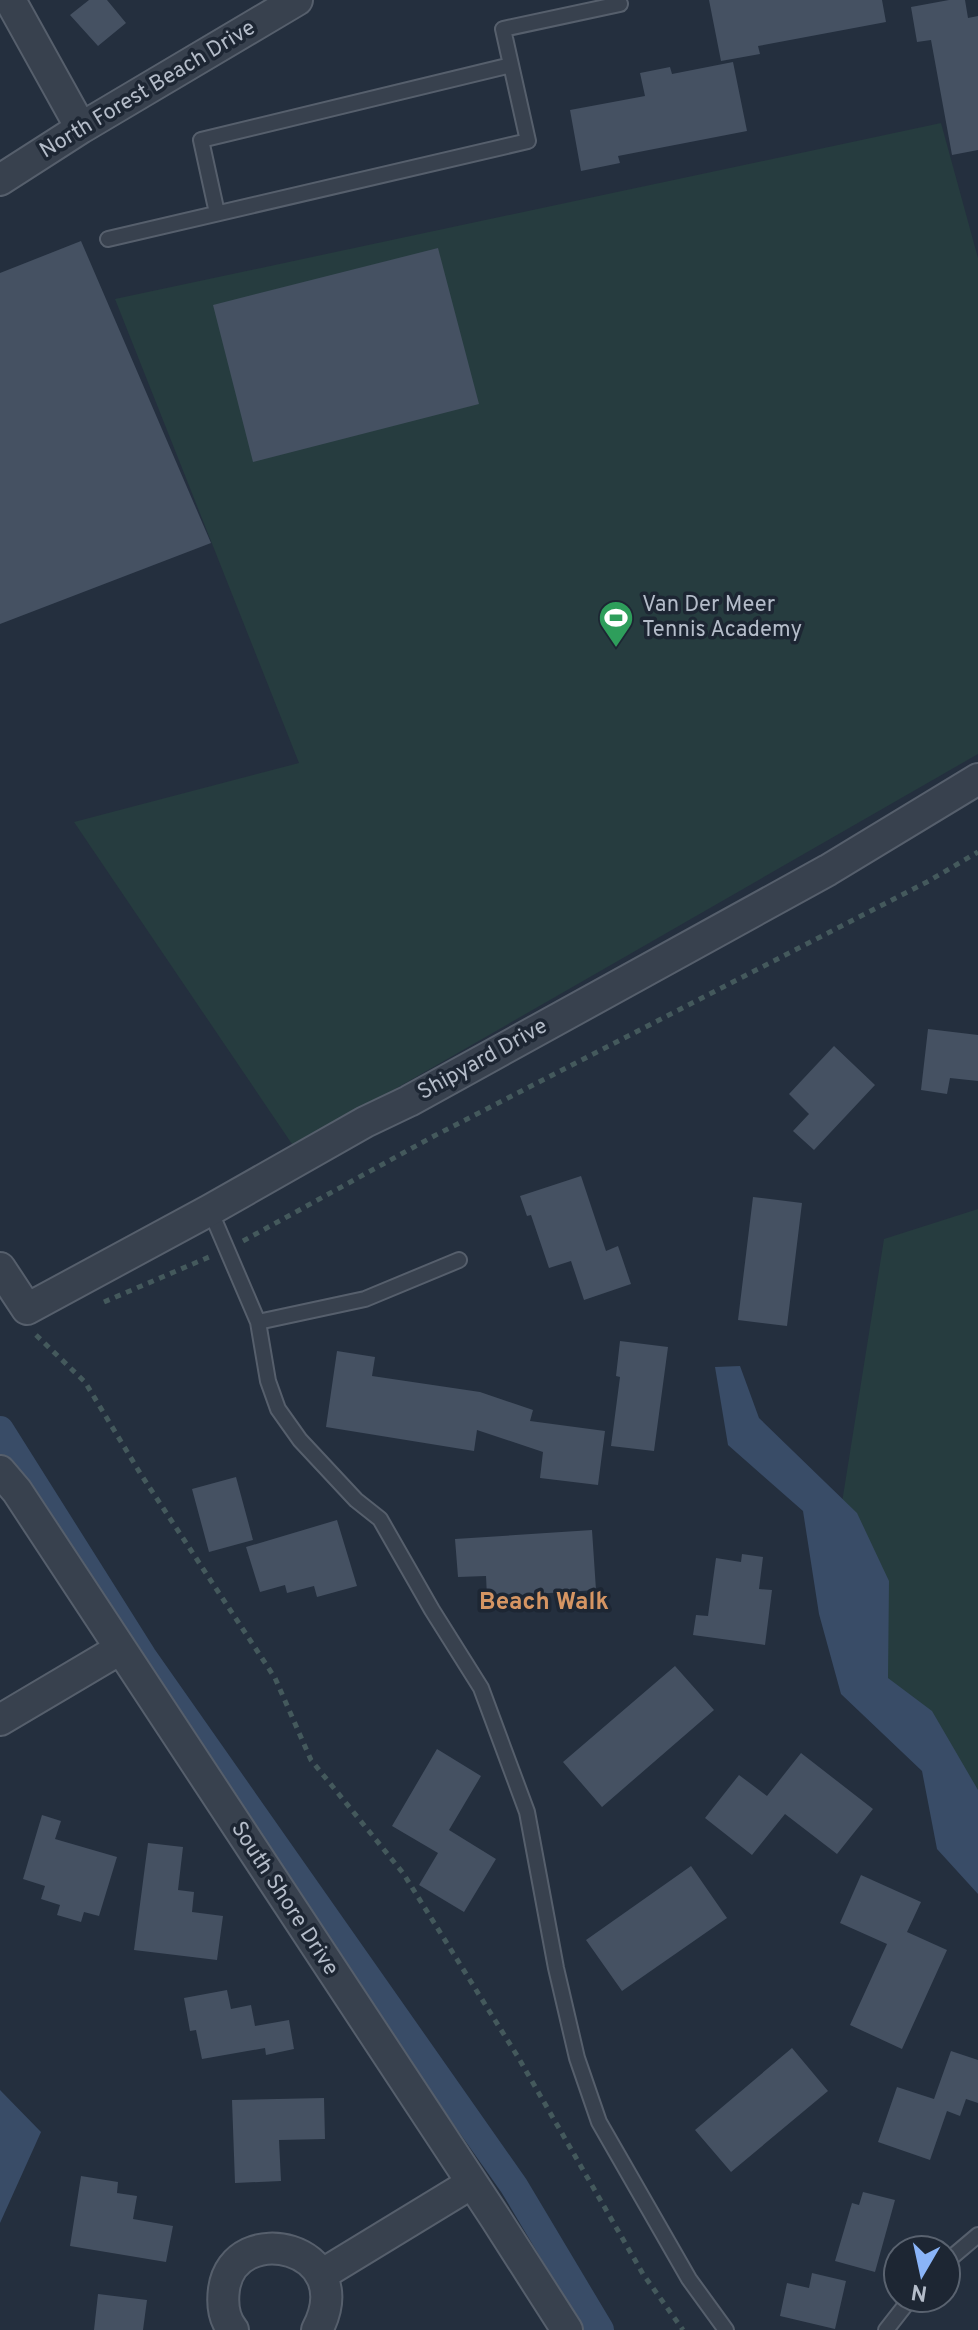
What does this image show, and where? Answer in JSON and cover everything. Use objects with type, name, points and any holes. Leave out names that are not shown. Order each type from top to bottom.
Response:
[{"type":"street","points":[[10,0],[81,128]]},
{"type":"street","name":"North Forest Beach Drive","points":[[0,180],[285,3]]},
{"type":"street","name":"Shipyard Drive","points":[[0,1268],[27,1309],[828,870],[976,783]]},
{"type":"street","name":"South Shore Drive","points":[[0,1471],[17,1491],[567,2330]]},
{"type":"street","points":[[0,1720],[120,1649]]},
{"type":"street","points":[[321,2275],[472,2183]]},
{"type":"street","points":[[233,2330],[222,2304],[224,2284],[234,2266],[250,2253],[270,2248],[290,2250],[308,2259],[321,2275],[327,2295],[324,2315],[317,2330]]},
{"type":"lane","points":[[108,239],[528,141],[503,29],[620,4],[618,0]]},
{"type":"lane","points":[[217,213],[201,140],[511,65]]},
{"type":"lane","points":[[210,1210],[258,1322],[268,1381],[278,1409],[300,1440],[356,1500],[380,1519],[481,1688],[527,1812],[556,1968],[577,2058],[599,2122],[689,2279],[726,2330]]},
{"type":"lane","points":[[258,1322],[365,1299],[459,1260]]},
{"type":"lane","points":[[962,2248],[978,2235]]},
{"type":"lane","points":[[886,2330],[898,2314]]},
{"type":"path","points":[[102,1303],[227,1250],[434,1136],[927,882],[978,852]]},
{"type":"path","points":[[47,1326],[33,1332],[85,1382],[140,1473],[275,1678],[311,1760],[403,1873],[518,2057],[643,2274],[683,2330]]},
{"type":"green space","name":"Van Der Meer Tennis Academy","points":[[941,123],[978,258],[978,754],[294,1147],[74,822],[299,763],[115,299]]},
{"type":"green space","points":[[978,1209],[978,1822],[829,1584],[884,1239]]},
{"type":"water","points":[[740,1366],[759,1418],[857,1513],[889,1581],[888,1678],[932,1711],[978,1790],[978,1894],[937,1849],[922,1771],[841,1694],[819,1614],[803,1511],[728,1445],[715,1367]]},
{"type":"water","points":[[0,2090],[41,2132],[0,2223]]},
{"type":"building","points":[[89,0],[107,0],[126,23],[98,46],[70,15]]},
{"type":"building","points":[[709,0],[882,0],[886,22],[758,46],[760,54],[721,61]]},
{"type":"building","points":[[965,0],[968,18],[978,16],[978,150],[952,155],[931,40],[917,42],[911,7]]},
{"type":"building","points":[[733,62],[747,131],[618,156],[620,163],[581,171],[570,110],[645,96],[640,73],[670,67],[672,74]]},
{"type":"building","points":[[81,241],[211,543],[0,624],[0,273]]},
{"type":"building","points":[[438,248],[479,404],[253,462],[213,305]]},
{"type":"building","points":[[928,1029],[978,1035],[978,1081],[950,1078],[947,1094],[921,1090]]},
{"type":"building","points":[[834,1046],[875,1085],[814,1150],[793,1131],[809,1114],[789,1094]]},
{"type":"building","points":[[581,1176],[606,1251],[618,1246],[631,1284],[584,1300],[571,1261],[549,1268],[531,1215],[527,1216],[520,1196]]},
{"type":"building","points":[[753,1197],[802,1203],[787,1326],[738,1320]]},
{"type":"building","points":[[620,1341],[668,1347],[654,1451],[611,1446],[620,1377],[616,1376]]},
{"type":"building","points":[[337,1351],[375,1357],[372,1376],[480,1392],[533,1410],[530,1421],[605,1431],[598,1485],[540,1478],[543,1452],[477,1430],[474,1451],[326,1427]]},
{"type":"building","points":[[236,1477],[253,1540],[209,1552],[192,1489]]},
{"type":"building","points":[[337,1520],[357,1586],[317,1597],[314,1586],[287,1593],[285,1585],[260,1592],[246,1547]]},
{"type":"building","points":[[592,1530],[596,1590],[487,1597],[486,1576],[458,1577],[455,1539]]},
{"type":"building","points":[[742,1554],[763,1557],[759,1589],[772,1590],[765,1645],[693,1635],[696,1615],[708,1616],[716,1558],[741,1562]]},
{"type":"building","points":[[675,1666],[714,1710],[602,1807],[563,1762]]},
{"type":"building","points":[[437,1749],[481,1776],[449,1830],[496,1859],[464,1912],[419,1885],[438,1853],[392,1826]]},
{"type":"building","points":[[801,1753],[873,1809],[837,1854],[785,1814],[752,1855],[705,1818],[739,1775],[767,1796]]},
{"type":"building","points":[[42,1815],[61,1821],[55,1839],[117,1857],[99,1916],[84,1912],[81,1922],[57,1915],[60,1905],[41,1899],[45,1886],[23,1879]]},
{"type":"building","points":[[148,1843],[183,1847],[178,1890],[194,1892],[192,1912],[223,1916],[217,1960],[134,1950]]},
{"type":"building","points":[[691,1866],[727,1918],[622,1991],[586,1940]]},
{"type":"building","points":[[861,1875],[921,1902],[907,1932],[947,1950],[902,2049],[850,2025],[887,1944],[840,1923]]},
{"type":"building","points":[[227,1990],[231,2009],[251,2005],[255,2026],[289,2020],[294,2049],[266,2055],[265,2048],[202,2059],[196,2030],[190,2031],[184,1998]]},
{"type":"building","points":[[792,2048],[828,2091],[731,2172],[695,2130]]},
{"type":"building","points":[[951,2051],[978,2060],[978,2103],[966,2099],[960,2116],[947,2111],[930,2160],[878,2142],[897,2087],[934,2099]]},
{"type":"building","points":[[324,2098],[325,2139],[279,2140],[281,2181],[235,2183],[232,2100]]},
{"type":"building","points":[[81,2176],[118,2182],[117,2193],[137,2196],[133,2219],[173,2226],[166,2262],[70,2246]]},
{"type":"building","points":[[863,2192],[895,2200],[886,2234],[882,2234],[875,2272],[835,2261],[852,2203],[859,2205]]},
{"type":"building","points":[[812,2273],[846,2281],[835,2329],[780,2316],[787,2283],[809,2288]]},
{"type":"building","points":[[98,2294],[147,2300],[143,2330],[94,2330]]},
{"type":"waterway","points":[[0,1430],[143,1657],[514,2186],[600,2330]]},
{"type":"place","name":"Van Der Meer Tennis Academy","points":[[616,649]]},
{"type":"district","name":"Beach Walk","points":[[544,1603]]}]
